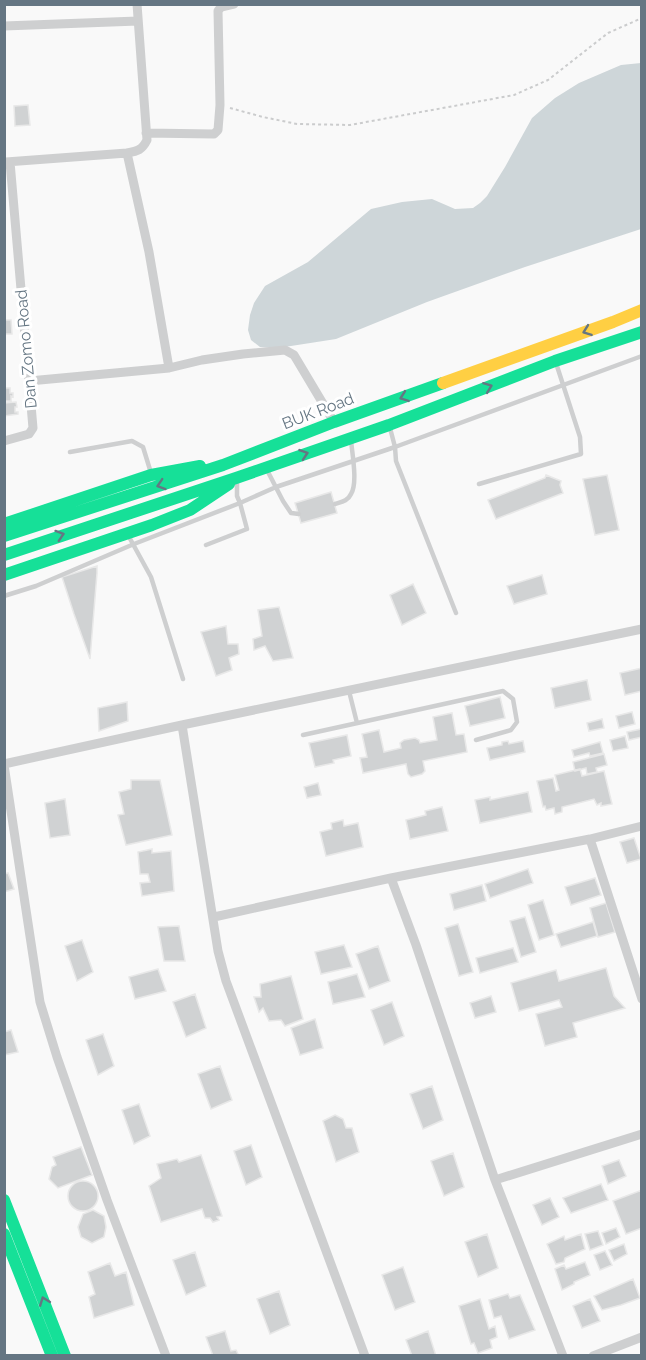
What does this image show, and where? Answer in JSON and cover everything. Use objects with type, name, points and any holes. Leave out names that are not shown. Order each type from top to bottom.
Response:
[{"type":"main road","name":"BUK Road","points":[[4,536],[223,465],[334,422],[642,310]]},
{"type":"main road","points":[[4,555],[389,425],[555,361],[642,332]]},
{"type":"main road","points":[[4,524],[151,475],[194,467],[223,465]]},
{"type":"main road","points":[[4,576],[130,538],[190,510],[237,478]]},
{"type":"main road","points":[[4,1200],[65,1356]]},
{"type":"main road","points":[[4,1234],[52,1356]]},
{"type":"street","points":[[7,162],[127,153],[144,147],[147,140],[137,4]]},
{"type":"street","points":[[146,133],[214,134],[218,130],[220,105],[218,11],[221,7],[234,4]]},
{"type":"street","points":[[4,26],[138,21]]},
{"type":"street","points":[[127,153],[149,252],[169,368]]},
{"type":"street","name":"Dan Zomo Road","points":[[4,441],[29,434],[33,428],[7,162]]},
{"type":"street","points":[[29,381],[169,368],[243,354],[288,351],[294,354],[334,422]]},
{"type":"street","points":[[166,1356],[95,1167],[40,1002],[4,764],[642,629]]},
{"type":"street","points":[[182,725],[218,951],[226,981],[364,1356]]},
{"type":"street","points":[[214,917],[391,878],[590,839],[642,826]]},
{"type":"street","points":[[590,839],[642,999]]},
{"type":"street","points":[[391,878],[416,945],[495,1180],[563,1356]]},
{"type":"street","points":[[495,1180],[642,1134]]},
{"type":"street","points":[[593,1356],[642,1337]]},
{"type":"lane","points":[[4,596],[36,586],[130,538],[240,504],[276,487],[395,447],[642,356]]},
{"type":"lane","points":[[479,484],[581,454],[580,437],[555,361]]},
{"type":"lane","points":[[389,425],[396,461],[456,613]]},
{"type":"lane","points":[[335,504],[346,501],[352,493],[354,481],[351,437]]},
{"type":"lane","points":[[70,452],[132,441],[143,447],[151,475]]},
{"type":"lane","points":[[266,467],[291,513],[299,514]]},
{"type":"lane","points":[[206,545],[247,529],[237,496],[237,478]]},
{"type":"lane","points":[[130,538],[151,577],[183,679]]},
{"type":"lane","points":[[349,691],[357,723]]},
{"type":"lane","points":[[303,735],[503,691],[513,699],[517,722],[511,730],[476,740]]},
{"type":"path","points":[[220,105],[297,124],[350,124],[514,95],[548,80],[608,33],[642,18]]},
{"type":"shaded area","points":[[641,63],[641,229],[427,302],[336,339],[276,348],[260,347],[251,340],[248,330],[250,315],[254,303],[265,286],[308,262],[371,209],[402,202],[432,199],[455,209],[473,208],[487,196],[532,118],[555,98],[579,83],[621,65]]},
{"type":"building","points":[[28,105],[30,125],[15,126],[14,106]]},
{"type":"building","points":[[4,320],[11,320],[12,334],[4,334]]},
{"type":"building","points":[[4,388],[10,388],[10,393],[13,393],[11,401],[4,401]]},
{"type":"building","points":[[16,402],[15,412],[18,414],[4,416],[4,403]]},
{"type":"building","points":[[546,475],[561,481],[563,493],[496,519],[488,500],[545,478]]},
{"type":"building","points":[[607,475],[619,530],[595,535],[583,479]]},
{"type":"building","points":[[331,492],[337,513],[301,523],[295,503]]},
{"type":"building","points":[[97,566],[97,573],[90,659],[62,577]]},
{"type":"building","points":[[542,575],[547,594],[514,604],[507,586]]},
{"type":"building","points":[[413,584],[426,613],[402,625],[390,595]]},
{"type":"building","points":[[279,607],[293,658],[273,661],[265,646],[254,650],[253,639],[262,636],[258,610]]},
{"type":"building","points":[[226,626],[228,644],[238,644],[239,654],[229,658],[232,670],[216,676],[201,632]]},
{"type":"building","points":[[642,668],[642,691],[625,695],[620,673]]},
{"type":"building","points":[[587,680],[591,700],[555,708],[551,688]]},
{"type":"building","points":[[500,697],[505,718],[470,726],[465,706]]},
{"type":"building","points":[[127,702],[128,721],[99,731],[98,708]]},
{"type":"building","points":[[632,712],[635,724],[619,728],[616,716]]},
{"type":"building","points":[[452,713],[456,735],[464,734],[467,752],[423,761],[425,771],[411,777],[406,764],[363,773],[360,758],[367,757],[362,734],[379,730],[384,752],[401,748],[400,743],[404,740],[415,738],[420,743],[437,740],[433,717]]},
{"type":"building","points":[[602,719],[604,728],[589,731],[587,723]]},
{"type":"building","points":[[641,729],[642,737],[629,740],[627,732]]},
{"type":"building","points":[[347,735],[351,756],[315,767],[309,743]]},
{"type":"building","points":[[625,736],[628,748],[613,751],[610,740]]},
{"type":"building","points":[[508,741],[509,744],[523,741],[525,752],[490,760],[487,748],[502,745],[502,742]]},
{"type":"building","points":[[600,742],[603,753],[590,756],[589,753],[574,757],[572,750]]},
{"type":"building","points":[[604,754],[607,765],[596,768],[597,772],[587,774],[586,768],[575,771],[573,762]]},
{"type":"building","points":[[580,769],[582,776],[604,771],[612,804],[597,805],[594,799],[562,807],[562,812],[555,814],[554,808],[546,810],[545,806],[543,807],[537,781],[553,778],[556,791],[559,790],[555,775]]},
{"type":"building","points":[[131,780],[160,780],[172,835],[126,845],[118,815],[124,814],[119,792],[131,789]]},
{"type":"building","points":[[318,783],[321,795],[307,798],[304,787]]},
{"type":"building","points":[[528,792],[532,812],[480,823],[475,800],[490,797],[490,800]]},
{"type":"building","points":[[65,799],[70,835],[50,838],[45,803]]},
{"type":"building","points":[[442,807],[448,831],[410,839],[406,820],[426,815],[425,811]]},
{"type":"building","points":[[343,820],[344,826],[358,823],[363,847],[326,856],[320,832],[332,829],[331,823]]},
{"type":"building","points":[[634,838],[641,859],[627,863],[620,842]]},
{"type":"building","points":[[152,849],[152,853],[171,851],[174,891],[142,896],[140,883],[150,882],[148,874],[140,874],[138,852]]},
{"type":"building","points":[[528,869],[533,883],[490,898],[485,884]]},
{"type":"building","points":[[8,873],[14,889],[4,892],[4,874]]},
{"type":"building","points":[[595,878],[601,895],[571,905],[565,887]]},
{"type":"building","points":[[482,885],[486,901],[454,910],[450,894]]},
{"type":"building","points":[[543,900],[554,935],[539,940],[528,905]]},
{"type":"building","points":[[606,903],[615,932],[598,937],[590,908]]},
{"type":"building","points":[[525,917],[536,952],[521,957],[510,921]]},
{"type":"building","points":[[593,922],[597,936],[561,947],[556,934]]},
{"type":"building","points":[[458,924],[473,972],[459,976],[445,928]]},
{"type":"building","points":[[179,926],[185,961],[164,961],[158,927]]},
{"type":"building","points":[[82,940],[93,972],[77,981],[65,946]]},
{"type":"building","points":[[344,945],[352,967],[321,974],[315,952]]},
{"type":"building","points":[[378,946],[390,981],[369,989],[356,954]]},
{"type":"building","points":[[513,948],[518,962],[480,973],[476,958]]},
{"type":"building","points":[[606,968],[614,996],[625,1008],[573,1023],[577,1037],[545,1046],[536,1014],[562,1007],[559,1000],[519,1011],[511,983],[556,970],[559,981]]},
{"type":"building","points":[[158,969],[166,991],[135,999],[129,977]]},
{"type":"building","points":[[357,974],[365,997],[333,1004],[328,982]]},
{"type":"building","points":[[291,976],[303,1019],[285,1026],[281,1020],[269,1021],[263,1008],[259,1012],[254,997],[261,997],[260,984]]},
{"type":"building","points":[[195,994],[206,1028],[186,1037],[173,1002]]},
{"type":"building","points":[[491,996],[496,1012],[475,1018],[470,1003]]},
{"type":"building","points":[[392,1002],[404,1036],[384,1045],[371,1010]]},
{"type":"building","points":[[315,1019],[323,1048],[300,1055],[291,1028]]},
{"type":"building","points":[[11,1030],[18,1052],[4,1055],[4,1032]]},
{"type":"building","points":[[103,1034],[114,1066],[98,1075],[86,1040]]},
{"type":"building","points":[[220,1066],[232,1100],[211,1109],[198,1074]]},
{"type":"building","points":[[432,1086],[443,1120],[423,1129],[410,1094]]},
{"type":"building","points":[[139,1104],[150,1136],[134,1144],[122,1110]]},
{"type":"building","points":[[335,1115],[343,1119],[346,1128],[352,1128],[359,1152],[336,1162],[323,1121]]},
{"type":"building","points":[[251,1145],[262,1177],[246,1185],[234,1151]]},
{"type":"building","points":[[81,1147],[92,1175],[58,1188],[49,1179],[52,1167],[56,1165],[53,1157]]},
{"type":"building","points":[[453,1153],[464,1187],[444,1196],[431,1161]]},
{"type":"building","points":[[201,1155],[222,1216],[217,1217],[219,1220],[213,1222],[210,1218],[205,1218],[202,1209],[161,1222],[149,1186],[161,1178],[157,1164],[177,1159],[179,1162]]},
{"type":"building","points":[[619,1160],[626,1176],[608,1184],[602,1166]]},
{"type":"building","points":[[83,1181],[94,1185],[98,1196],[94,1207],[83,1211],[72,1207],[68,1196],[72,1185]]},
{"type":"building","points":[[601,1184],[608,1200],[571,1213],[563,1198]]},
{"type":"building","points":[[642,1190],[642,1228],[626,1234],[613,1201]]},
{"type":"building","points":[[550,1198],[559,1217],[542,1225],[533,1205]]},
{"type":"building","points":[[93,1210],[104,1216],[106,1227],[104,1237],[92,1243],[81,1237],[78,1227],[83,1214]]},
{"type":"building","points":[[616,1228],[620,1237],[606,1244],[602,1233]]},
{"type":"building","points":[[598,1231],[603,1245],[590,1250],[585,1234]]},
{"type":"building","points":[[487,1234],[498,1268],[478,1277],[465,1242]]},
{"type":"building","points":[[581,1234],[585,1249],[565,1258],[564,1262],[556,1264],[547,1244],[564,1236],[565,1240]]},
{"type":"building","points":[[624,1244],[627,1254],[614,1261],[609,1250]]},
{"type":"building","points":[[605,1251],[612,1265],[600,1270],[594,1255]]},
{"type":"building","points":[[195,1252],[206,1286],[186,1295],[173,1260]]},
{"type":"building","points":[[585,1262],[590,1275],[562,1290],[555,1269],[564,1265],[566,1269]]},
{"type":"building","points":[[110,1263],[115,1276],[126,1272],[134,1305],[94,1318],[89,1297],[95,1294],[88,1272]]},
{"type":"building","points":[[403,1267],[415,1302],[395,1310],[382,1275]]},
{"type":"building","points":[[633,1279],[640,1298],[602,1310],[594,1296]]},
{"type":"building","points":[[279,1291],[290,1325],[270,1334],[257,1299]]},
{"type":"building","points":[[508,1294],[510,1298],[520,1295],[535,1330],[509,1339],[501,1316],[494,1318],[489,1300]]},
{"type":"building","points":[[480,1299],[489,1329],[495,1326],[497,1337],[490,1340],[492,1348],[478,1353],[474,1343],[471,1344],[459,1306]]},
{"type":"building","points":[[590,1299],[600,1321],[582,1328],[573,1306]]},
{"type":"building","points":[[225,1331],[231,1351],[236,1350],[239,1356],[213,1356],[206,1337]]},
{"type":"building","points":[[428,1331],[436,1356],[412,1356],[406,1340]]},
{"type":"traffic: fast","points":[[4,555],[389,425],[555,361],[642,332]]},
{"type":"traffic: fast","points":[[4,536],[223,465],[443,383]]},
{"type":"traffic: fast","points":[[4,524],[151,475],[200,466]]},
{"type":"traffic: fast","points":[[4,575],[190,510],[229,484]]},
{"type":"traffic: fast","points":[[4,1200],[65,1356]]},
{"type":"traffic: fast","points":[[4,1234],[52,1356]]},
{"type":"traffic: slow","points":[[443,383],[642,310]]}]
